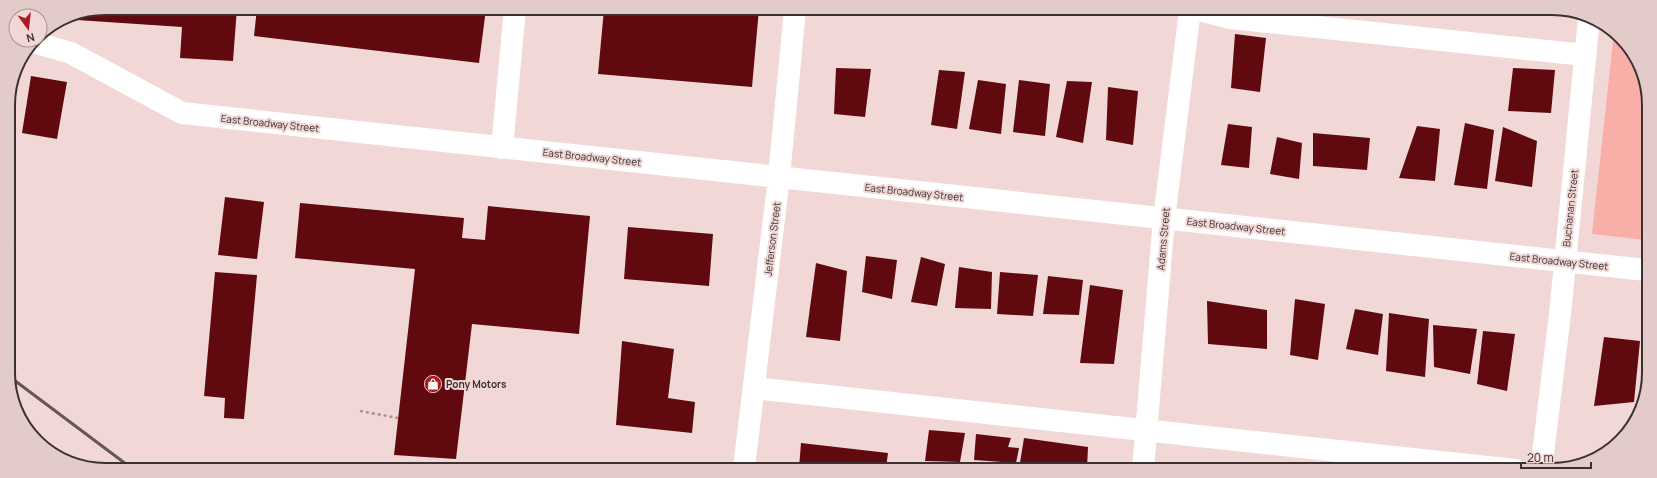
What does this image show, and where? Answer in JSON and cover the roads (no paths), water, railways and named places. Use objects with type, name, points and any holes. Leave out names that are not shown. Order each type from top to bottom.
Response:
[{"type":"street","points":[[502,148],[514,15]]},
{"type":"street","name":"Jefferson Street","points":[[745,463],[779,177],[795,15]]},
{"type":"street","name":"Adams Street","points":[[1144,463],[1164,219],[1189,15]]},
{"type":"street","points":[[1219,15],[1230,18],[1585,55]]},
{"type":"street","name":"Buchanan Street","points":[[1543,463],[1588,23]]},
{"type":"street","name":"East Broadway Street","points":[[48,46],[71,53],[182,113],[1642,270]]},
{"type":"street","points":[[754,388],[1449,463]]},
{"type":"railway","points":[[15,381],[125,463]]},
{"type":"place","name":"Pony Motors","points":[[433,384]]}]
